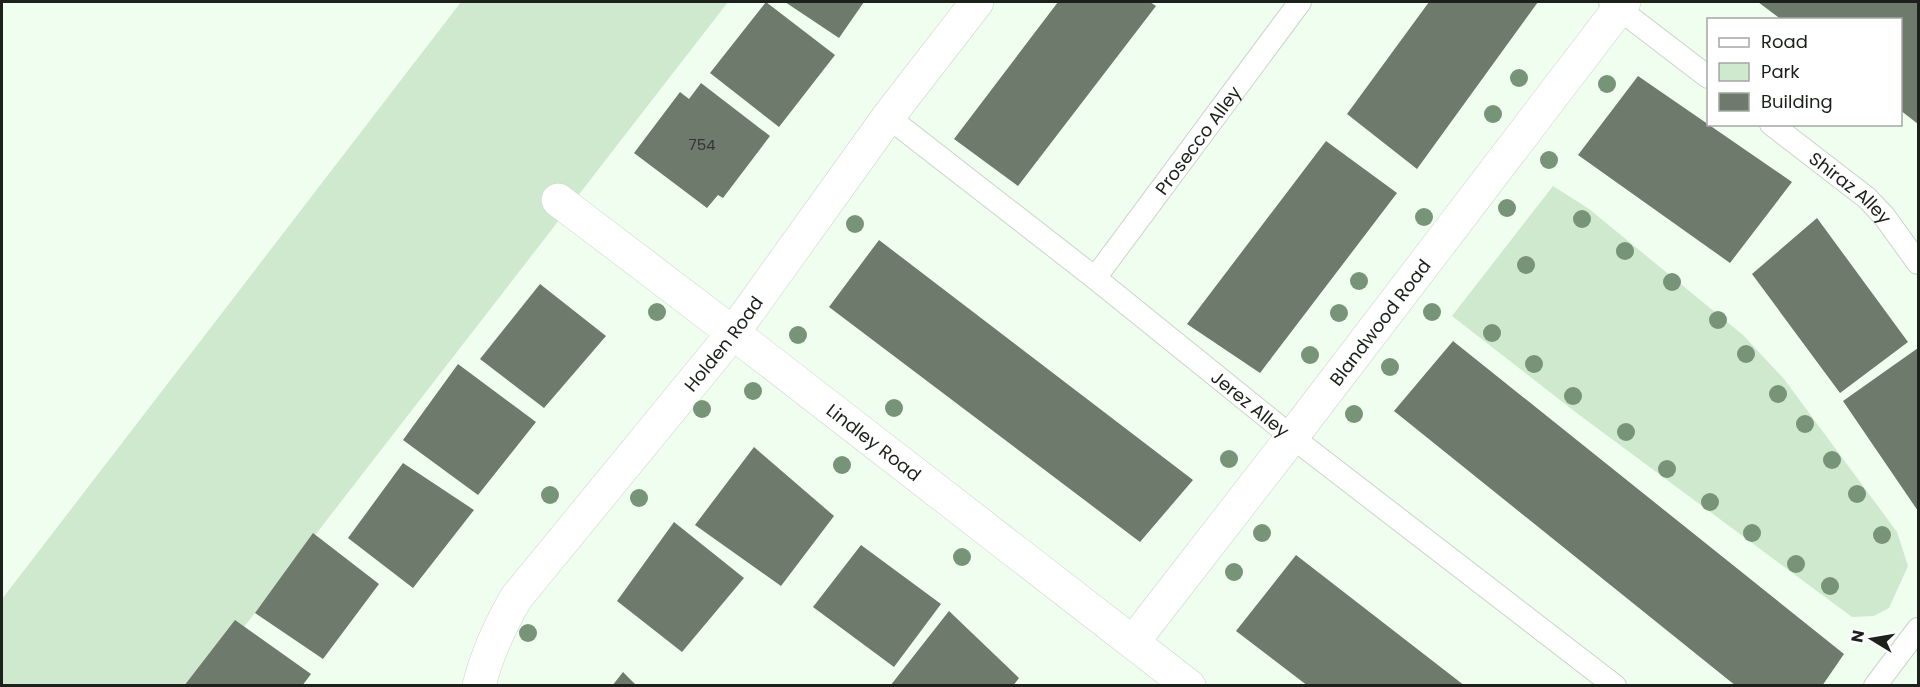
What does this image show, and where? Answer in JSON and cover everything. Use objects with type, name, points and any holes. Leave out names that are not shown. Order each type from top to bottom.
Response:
[{"type":"street","name":"Holden Road","points":[[479,686],[487,656],[516,598],[733,333],[888,117],[977,2]]},
{"type":"street","name":"Blandwood Road","points":[[1133,642],[1292,437],[1618,4]]},
{"type":"street","name":"Lindley Road","points":[[558,200],[1189,686]]},
{"type":"lane","name":"Prosecco Alley","points":[[1095,278],[1300,2]]},
{"type":"lane","points":[[1618,4],[1707,76]]},
{"type":"lane","name":"Jerez Alley","points":[[888,117],[1095,278],[1292,437],[1615,686]]},
{"type":"lane","name":"Shiraz Alley","points":[[1774,126],[1867,198],[1884,216],[1918,263]]},
{"type":"lane","points":[[1875,686],[1918,629]]},
{"type":"green space","points":[[461,2],[728,2],[199,685],[2,685],[2,599]]},
{"type":"green space","points":[[1553,186],[1589,209],[1743,335],[1784,379],[1897,532],[1908,566],[1889,608],[1874,616],[1852,617],[1578,414],[1452,316]]},
{"type":"building","points":[[766,2],[835,55],[779,127],[710,73]]},
{"type":"building","points":[[785,2],[864,2],[839,38]]},
{"type":"building","points":[[1058,2],[1150,2],[1156,6],[1018,186],[954,139]]},
{"type":"building","points":[[1429,2],[1538,2],[1417,169],[1347,114]]},
{"type":"building","points":[[1758,2],[1918,2],[1918,124],[1902,112],[1902,18],[1779,18]]},
{"type":"building","points":[[1638,76],[1707,123],[1707,126],[1711,126],[1792,182],[1730,263],[1578,155]]},
{"type":"building","points":[[701,83],[770,136],[723,198],[718,195],[707,208],[634,153],[680,92],[689,99]]},
{"type":"building","points":[[1326,141],[1397,193],[1260,373],[1187,324]]},
{"type":"building","points":[[1817,218],[1908,342],[1840,393],[1752,274]]},
{"type":"building","points":[[879,240],[1193,480],[1140,542],[829,307]]},
{"type":"building","points":[[540,284],[606,336],[544,408],[480,359]]},
{"type":"building","points":[[1453,341],[1844,654],[1822,686],[1736,686],[1394,411]]},
{"type":"building","points":[[1918,348],[1918,511],[1843,401]]},
{"type":"building","points":[[458,364],[536,422],[478,495],[403,440]]},
{"type":"building","points":[[754,447],[834,516],[781,586],[695,525]]},
{"type":"building","points":[[403,463],[474,510],[413,588],[348,538]]},
{"type":"building","points":[[674,522],[744,578],[682,652],[617,601]]},
{"type":"building","points":[[313,533],[379,584],[323,659],[255,613]]},
{"type":"building","points":[[861,545],[941,604],[894,667],[813,607]]},
{"type":"building","points":[[1296,555],[1465,686],[1308,686],[1236,631]]},
{"type":"building","points":[[949,611],[1019,678],[1013,686],[890,686]]},
{"type":"building","points":[[235,620],[311,674],[302,686],[184,686]]},
{"type":"building","points":[[623,672],[637,686],[612,686]]}]
